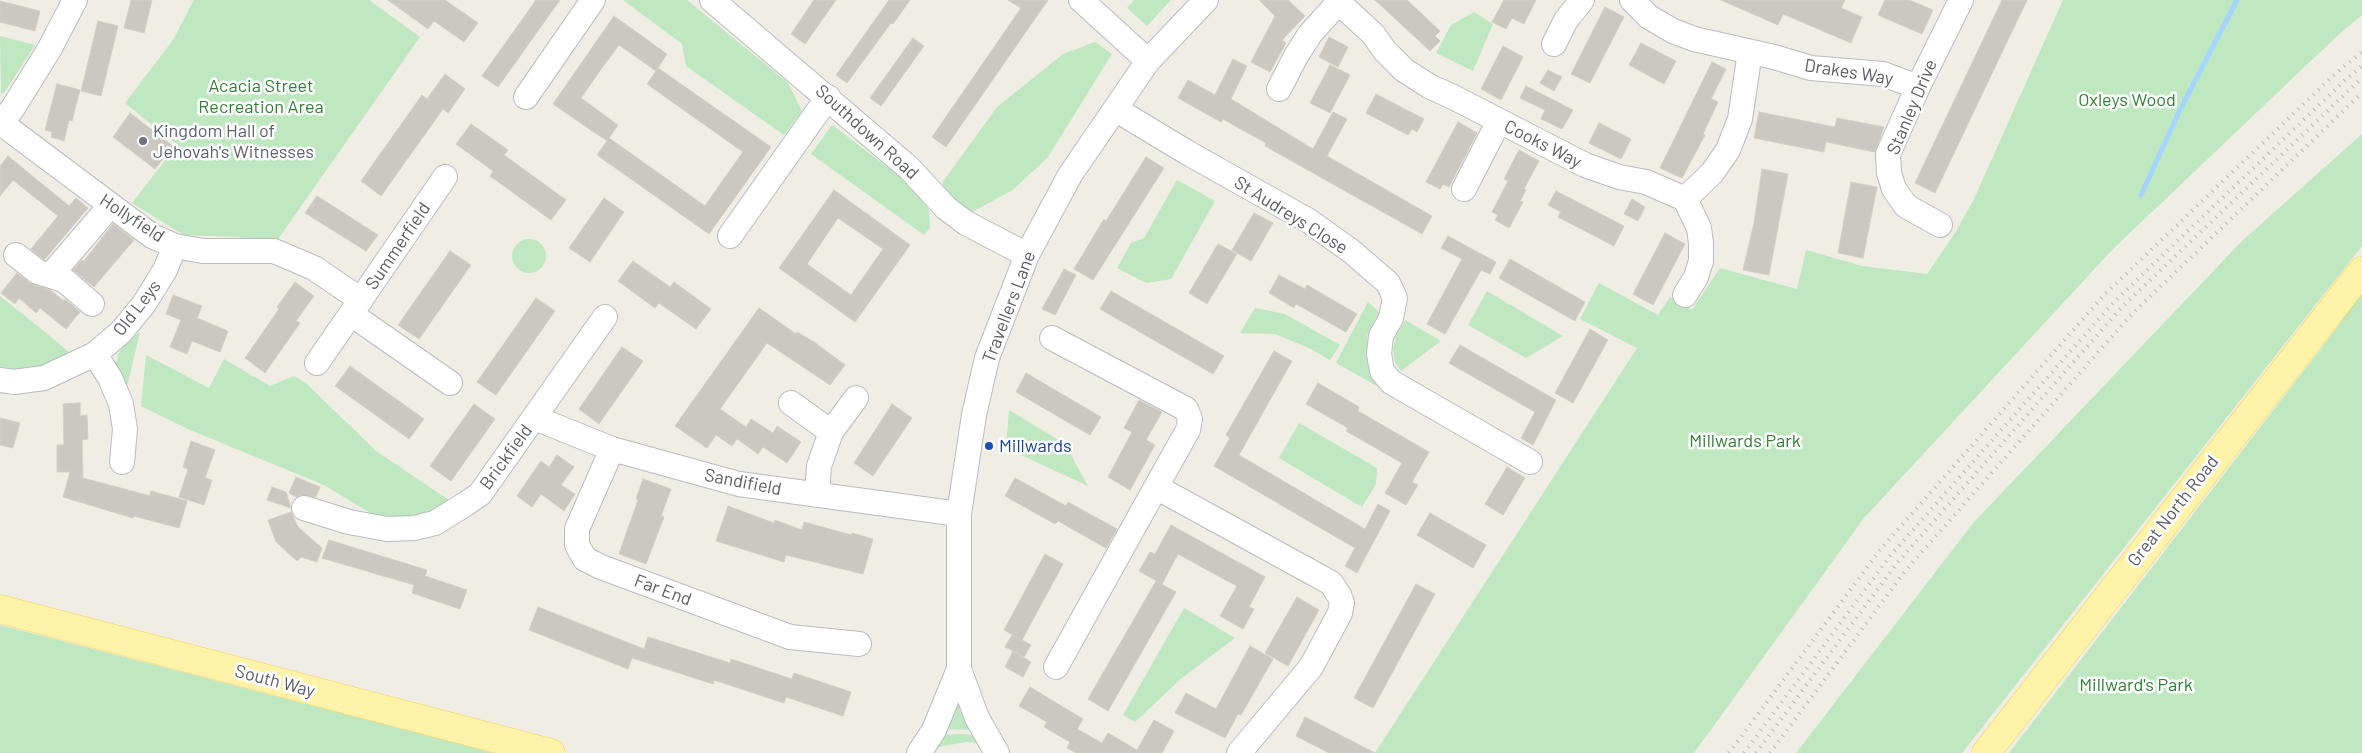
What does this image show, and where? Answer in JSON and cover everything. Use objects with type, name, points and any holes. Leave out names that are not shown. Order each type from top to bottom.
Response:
[{"type":"main road","name":"Great North Road","points":[[1986,753],[2362,271]]},
{"type":"main road","name":"South Way","points":[[0,609],[551,753]]},
{"type":"street","points":[[1,124],[50,48],[75,0]]},
{"type":"street","points":[[526,97],[593,0]]},
{"type":"street","name":"Southdown Road","points":[[712,0],[909,168],[946,208],[966,224],[1027,255]]},
{"type":"street","points":[[1081,0],[1148,60]]},
{"type":"street","name":"Travellers Lane","points":[[997,753],[977,718],[959,669],[959,514],[974,415],[987,358],[1027,255],[1070,175],[1148,60],[1206,0]]},
{"type":"street","points":[[1554,44],[1566,20],[1582,0]]},
{"type":"street","name":"Drakes Way","points":[[1632,0],[1649,17],[1673,31],[1694,39],[1774,57],[1811,68],[1883,74],[1918,87]]},
{"type":"street","name":"Stanley Drive","points":[[1940,225],[1906,206],[1894,189],[1889,173],[1888,154],[1918,87],[1961,0]]},
{"type":"street","points":[[1279,89],[1310,34],[1337,1]]},
{"type":"street","name":"Cooks Way","points":[[1337,1],[1372,34],[1385,51],[1404,70],[1429,86],[1585,165],[1619,177],[1646,182],[1685,199]]},
{"type":"street","points":[[1685,295],[1696,277],[1702,244],[1699,228],[1685,199],[1712,173],[1728,150],[1740,119],[1750,52]]},
{"type":"street","points":[[730,236],[828,97]]},
{"type":"street","name":"St Audreys Close","points":[[1114,109],[1310,221],[1351,251],[1388,283],[1395,298],[1391,318],[1381,336],[1379,354],[1382,371],[1391,382],[1530,462]]},
{"type":"street","points":[[1464,189],[1499,121]]},
{"type":"street","name":"Hollyfield","points":[[1,124],[142,229],[175,246],[203,251],[274,251],[314,268],[356,307]]},
{"type":"street","name":"Summerfield","points":[[317,363],[445,177]]},
{"type":"street","points":[[50,276],[110,206]]},
{"type":"street","name":"Old Leys","points":[[0,380],[14,382],[44,378],[96,354],[121,332],[144,304],[165,270],[175,246]]},
{"type":"street","points":[[16,255],[38,272],[64,280],[92,304]]},
{"type":"street","points":[[356,307],[450,382]]},
{"type":"street","name":"Brickfield","points":[[304,508],[349,522],[387,529],[414,528],[435,523],[480,494],[605,317]]},
{"type":"street","points":[[1052,338],[1186,410],[1190,419],[1188,430],[1056,666]]},
{"type":"street","points":[[96,354],[110,378],[121,404],[125,429],[122,462]]},
{"type":"street","points":[[817,494],[819,466],[830,432],[856,398]]},
{"type":"street","points":[[791,403],[830,432]]},
{"type":"street","name":"Sandifield","points":[[535,418],[612,449],[739,484],[959,514]]},
{"type":"street","name":"Far End","points":[[612,449],[577,529],[576,545],[585,559],[601,567],[790,637],[859,644]]},
{"type":"street","points":[[1156,487],[1322,578],[1331,584],[1342,603],[1340,613],[1311,667],[1239,753]]},
{"type":"street","name":"Travellers Lane","points":[[919,753],[934,730],[959,669]]},
{"type":"green space","name":"Acacia Street Recreation Area","points":[[194,0],[369,0],[420,37],[278,239],[184,235],[132,203],[177,145],[125,103],[173,40]]},
{"type":"green space","points":[[623,0],[687,0],[788,83],[802,111],[784,135],[686,66],[682,44]]},
{"type":"green space","points":[[1134,0],[1171,0],[1147,26],[1127,8]]},
{"type":"green space","name":"Millwards Park","points":[[2063,0],[2362,0],[2362,15],[2336,37],[2113,249],[1864,518],[1694,753],[1375,753],[1637,348],[1580,319],[1599,283],[1658,315],[1670,297],[1692,310],[1720,268],[1797,289],[1806,250],[1862,266],[1927,274],[1955,233],[1973,201]]},
{"type":"green space","points":[[1474,12],[1493,24],[1473,71],[1436,53],[1451,25]]},
{"type":"green space","points":[[0,36],[35,45],[4,93],[1,94]]},
{"type":"green space","points":[[1095,42],[1112,54],[1048,157],[1013,190],[970,213],[952,202],[942,183],[997,107],[1063,54]]},
{"type":"green space","points":[[832,125],[907,182],[929,210],[930,228],[924,235],[811,154]]},
{"type":"green space","points":[[2362,134],[2362,246],[1962,753],[1796,753],[1974,522],[2242,241]]},
{"type":"green space","points":[[1177,180],[1215,201],[1171,279],[1146,283],[1117,268],[1131,243],[1144,238]]},
{"type":"green space","points":[[529,239],[541,244],[546,256],[541,268],[529,273],[517,268],[512,256],[517,244]]},
{"type":"green space","name":"Millward's Park","points":[[2362,285],[2362,753],[2009,753],[2339,325],[2334,320]]},
{"type":"green space","points":[[1487,291],[1563,336],[1526,358],[1468,325]]},
{"type":"green space","points":[[0,296],[69,352],[45,367],[0,373]]},
{"type":"green space","points":[[1368,302],[1379,312],[1367,336],[1367,362],[1377,386],[1336,363]]},
{"type":"green space","points":[[1255,308],[1285,314],[1340,345],[1330,360],[1309,348],[1275,334],[1240,333]]},
{"type":"green space","points":[[1405,320],[1441,341],[1401,371],[1395,362],[1393,350],[1396,336]]},
{"type":"green space","points":[[140,332],[127,387],[121,389],[111,365],[117,361],[118,354],[125,343]]},
{"type":"green space","points":[[146,355],[209,388],[224,359],[270,386],[294,376],[306,383],[376,451],[449,500],[425,516],[377,517],[324,485],[190,430],[141,406]]},
{"type":"green space","points":[[1009,410],[1065,444],[1088,486],[1006,448]]},
{"type":"green space","points":[[1299,423],[1377,468],[1376,484],[1362,507],[1279,458]]},
{"type":"green space","points":[[1184,608],[1235,638],[1182,678],[1135,722],[1123,715]]},
{"type":"green space","points":[[0,625],[476,748],[492,753],[0,753]]},
{"type":"green space","points":[[953,697],[963,698],[974,730],[942,729]]},
{"type":"green space","points":[[939,735],[976,735],[983,744],[966,742],[933,748]]},
{"type":"building","points":[[131,0],[152,0],[144,33],[124,28]]},
{"type":"building","points":[[388,0],[445,0],[478,23],[464,42],[434,21],[428,29]]},
{"type":"building","points":[[536,0],[560,0],[498,87],[482,76]]},
{"type":"building","points":[[814,0],[836,0],[805,44],[791,34]]},
{"type":"building","points":[[889,0],[910,0],[847,83],[836,75]]},
{"type":"building","points":[[1008,0],[1048,0],[946,147],[932,137],[1021,8]]},
{"type":"building","points":[[1259,0],[1288,0],[1305,16],[1282,40],[1286,43],[1270,72],[1251,62],[1275,16]]},
{"type":"building","points":[[1375,0],[1407,0],[1440,31],[1435,36],[1440,41],[1430,51]]},
{"type":"building","points":[[1504,0],[1536,0],[1524,24],[1512,18],[1506,29],[1492,22]]},
{"type":"building","points":[[1721,0],[1845,0],[1841,8],[1862,17],[1851,43],[1783,14],[1778,25]]},
{"type":"building","points":[[1885,0],[1909,0],[1933,10],[1922,34],[1878,15]]},
{"type":"building","points":[[2002,0],[2027,0],[1935,193],[1915,183]]},
{"type":"building","points":[[0,1],[40,11],[35,31],[0,22]]},
{"type":"building","points":[[1605,7],[1624,17],[1590,83],[1571,74]]},
{"type":"building","points":[[614,16],[667,54],[656,71],[619,45],[581,98],[618,125],[607,141],[553,104]]},
{"type":"building","points":[[98,21],[118,26],[101,96],[81,91]]},
{"type":"building","points":[[1329,37],[1348,47],[1338,67],[1319,57]]},
{"type":"building","points":[[913,38],[924,46],[881,106],[870,98]]},
{"type":"building","points":[[1641,43],[1676,61],[1664,84],[1629,65]]},
{"type":"building","points":[[1503,46],[1523,57],[1501,100],[1481,89]]},
{"type":"building","points":[[1233,59],[1247,66],[1231,99],[1313,149],[1333,112],[1347,119],[1327,156],[1432,216],[1422,234],[1265,146],[1266,143],[1223,119],[1221,122],[1178,98],[1188,80],[1215,95]]},
{"type":"building","points":[[1712,62],[1726,69],[1711,99],[1718,102],[1703,134],[1705,135],[1682,178],[1660,168]]},
{"type":"building","points":[[1330,65],[1350,75],[1330,113],[1310,103]]},
{"type":"building","points":[[658,68],[771,147],[709,234],[597,155],[609,138],[705,206],[743,152],[647,84]]},
{"type":"building","points":[[1548,70],[1562,77],[1554,91],[1540,83]]},
{"type":"building","points":[[445,74],[465,89],[448,113],[443,109],[381,196],[361,181],[422,95],[427,99]]},
{"type":"building","points":[[57,84],[80,90],[72,121],[69,120],[64,141],[51,137],[52,132],[45,130]]},
{"type":"building","points":[[1526,86],[1573,110],[1562,129],[1541,119],[1545,110],[1520,98]]},
{"type":"building","points":[[1376,94],[1424,119],[1417,132],[1412,129],[1408,135],[1366,113]]},
{"type":"building","points":[[1759,112],[1835,127],[1837,118],[1884,127],[1875,152],[1826,142],[1824,152],[1754,138]]},
{"type":"building","name":"Kingdom Hall of Jehovah's Witnesses","points":[[130,113],[173,146],[155,169],[113,137]]},
{"type":"building","points":[[1458,122],[1477,133],[1449,187],[1443,184],[1440,189],[1426,182]]},
{"type":"building","points":[[1599,123],[1631,139],[1621,159],[1589,143]]},
{"type":"building","points":[[471,124],[508,150],[504,155],[566,200],[551,220],[490,176],[493,171],[456,144]]},
{"type":"building","points":[[1519,150],[1539,161],[1524,189],[1526,190],[1520,201],[1523,202],[1509,228],[1495,220],[1498,215],[1492,212],[1508,181],[1504,179]]},
{"type":"building","points":[[8,156],[69,206],[76,198],[88,208],[44,260],[31,249],[58,216],[13,180],[0,196],[0,166]]},
{"type":"building","points":[[1146,157],[1164,168],[1093,280],[1074,269],[1104,219],[1106,221]]},
{"type":"building","points":[[1762,169],[1788,174],[1769,275],[1743,270],[1754,223]]},
{"type":"building","points":[[1851,182],[1877,187],[1863,258],[1838,253]]},
{"type":"building","points":[[834,190],[910,245],[855,322],[779,268]],"holes":[[[838,218],[883,249],[851,295],[807,264]]]},
{"type":"building","points":[[1556,191],[1624,226],[1614,246],[1558,217],[1561,212],[1548,205]]},
{"type":"building","points":[[317,196],[378,235],[366,251],[305,213]]},
{"type":"building","points":[[604,198],[624,212],[590,262],[569,248]]},
{"type":"building","points":[[1632,199],[1645,207],[1638,221],[1624,214]]},
{"type":"building","points":[[1254,213],[1273,223],[1251,261],[1232,250]]},
{"type":"building","points":[[113,224],[134,240],[94,287],[73,270],[82,260],[84,261]]},
{"type":"building","points":[[1665,233],[1685,244],[1653,305],[1633,294]]},
{"type":"building","points":[[1448,236],[1496,262],[1490,274],[1481,270],[1445,334],[1427,324],[1462,259],[1441,248]]},
{"type":"building","points":[[1218,244],[1237,254],[1207,304],[1189,293]]},
{"type":"building","points":[[450,251],[471,265],[419,339],[398,325]]},
{"type":"building","points":[[1510,259],[1585,302],[1575,321],[1499,278]]},
{"type":"building","points":[[633,261],[670,287],[674,282],[711,309],[696,329],[659,303],[655,308],[618,281]]},
{"type":"building","points":[[1064,269],[1076,275],[1055,315],[1042,309]]},
{"type":"building","points":[[17,273],[30,283],[50,290],[64,301],[65,299],[80,312],[66,329],[40,308],[36,313],[19,298],[15,304],[1,293]]},
{"type":"building","points":[[1279,275],[1305,289],[1307,285],[1357,314],[1346,332],[1296,304],[1294,308],[1269,293]]},
{"type":"building","points":[[295,282],[314,296],[296,321],[300,323],[265,373],[245,358]]},
{"type":"building","points":[[1111,291],[1224,356],[1213,374],[1100,309]]},
{"type":"building","points":[[173,295],[202,306],[197,318],[228,331],[220,352],[192,341],[187,354],[170,347],[181,320],[166,314]]},
{"type":"building","points":[[536,298],[555,311],[496,395],[477,382]]},
{"type":"building","points":[[759,308],[796,334],[797,332],[814,342],[845,365],[830,385],[767,343],[720,409],[746,427],[751,419],[773,433],[777,426],[801,442],[787,463],[763,447],[758,454],[737,439],[732,446],[716,435],[707,448],[675,426]]},
{"type":"building","points":[[1590,329],[1608,340],[1573,403],[1555,393]]},
{"type":"building","points":[[1460,345],[1556,400],[1533,445],[1521,438],[1535,412],[1449,363]]},
{"type":"building","points":[[622,347],[643,361],[599,424],[579,409]]},
{"type":"building","points":[[1274,351],[1292,361],[1239,455],[1365,529],[1378,504],[1390,511],[1357,573],[1345,566],[1355,548],[1214,466],[1230,438],[1226,435]]},
{"type":"building","points":[[350,366],[424,419],[409,439],[335,386]]},
{"type":"building","points":[[1026,373],[1101,417],[1090,435],[1016,392]]},
{"type":"building","points":[[1318,383],[1359,407],[1358,411],[1429,452],[1412,482],[1418,485],[1406,505],[1385,493],[1402,463],[1346,431],[1348,428],[1306,404]]},
{"type":"building","points":[[1139,400],[1162,412],[1146,440],[1155,445],[1130,490],[1108,477],[1132,432],[1124,428]]},
{"type":"building","points":[[80,403],[80,416],[87,415],[88,439],[82,440],[83,478],[150,496],[151,491],[187,501],[179,528],[134,516],[133,518],[63,497],[70,472],[57,472],[57,445],[64,445],[63,404]]},
{"type":"building","points":[[474,404],[495,419],[451,481],[430,466]]},
{"type":"building","points":[[892,404],[912,418],[873,476],[854,463]]},
{"type":"building","points":[[0,418],[20,423],[13,448],[0,445]]},
{"type":"building","points":[[191,441],[215,450],[205,478],[212,480],[204,505],[179,497],[188,469],[183,467]]},
{"type":"building","points":[[557,455],[574,467],[561,485],[575,494],[564,511],[541,494],[532,507],[517,496],[541,461],[549,467]]},
{"type":"building","points":[[1507,467],[1525,478],[1503,515],[1485,504]]},
{"type":"building","points":[[296,477],[320,487],[316,497],[301,495],[297,497],[289,493]]},
{"type":"building","points":[[1015,478],[1066,506],[1068,502],[1117,529],[1106,548],[1058,521],[1055,524],[1005,496]]},
{"type":"building","points":[[643,479],[671,489],[661,516],[664,517],[646,564],[619,554],[638,500],[636,499]]},
{"type":"building","points":[[272,487],[286,492],[291,508],[267,500]]},
{"type":"building","points":[[728,506],[774,523],[775,520],[802,530],[804,522],[873,539],[863,574],[786,555],[784,562],[716,541]]},
{"type":"building","points":[[291,512],[298,527],[322,548],[317,562],[301,557],[297,561],[276,542],[268,520]]},
{"type":"building","points":[[1430,513],[1486,545],[1473,568],[1417,535]]},
{"type":"building","points":[[1171,525],[1265,577],[1249,607],[1254,609],[1243,629],[1220,616],[1237,586],[1178,554],[1162,584],[1139,571],[1150,552],[1155,554]]},
{"type":"building","points":[[329,540],[427,570],[425,576],[467,590],[460,609],[412,593],[414,585],[322,558]]},
{"type":"building","points":[[1045,554],[1063,564],[1022,640],[1004,630]]},
{"type":"building","points":[[1156,581],[1176,592],[1108,711],[1088,699]]},
{"type":"building","points":[[1416,584],[1435,594],[1373,708],[1354,698]]},
{"type":"building","points":[[1297,597],[1319,610],[1288,666],[1265,653]]},
{"type":"building","points":[[538,607],[644,649],[648,637],[730,663],[731,659],[792,679],[794,673],[851,692],[843,716],[786,697],[784,703],[714,680],[713,684],[632,658],[628,669],[529,630]]},
{"type":"building","points":[[1012,635],[1031,645],[1024,657],[1005,647]]},
{"type":"building","points":[[1250,646],[1273,659],[1241,715],[1238,714],[1225,738],[1175,713],[1186,693],[1216,709]]},
{"type":"building","points":[[1013,651],[1031,662],[1023,677],[1005,667]]},
{"type":"building","points":[[1030,687],[1083,719],[1077,729],[1102,743],[1108,733],[1137,750],[1154,720],[1174,731],[1162,753],[1076,753],[1067,748],[1070,742],[1044,727],[1047,722],[1019,706]]},
{"type":"building","points":[[1305,717],[1375,753],[1329,753],[1296,736]]},
{"type":"waterway","points":[[2141,195],[2180,110],[2237,0]]},
{"type":"railway","points":[[1729,753],[1880,550],[2104,295],[2335,74],[2362,52]]},
{"type":"railway","points":[[1744,753],[1890,556],[2114,302],[2345,80],[2362,66]]},
{"type":"railway","points":[[1756,753],[1898,562],[2122,307],[2362,78]]},
{"type":"railway","points":[[1770,753],[1906,570],[2131,315],[2362,93]]},
{"type":"place","name":"Kingdom Hall of Jehovah's Witnesses","points":[[143,141]]},
{"type":"place","name":"Millwards","points":[[989,446]]},
{"type":"park label","name":"Oxleys Wood","points":[[2127,100]]}]
